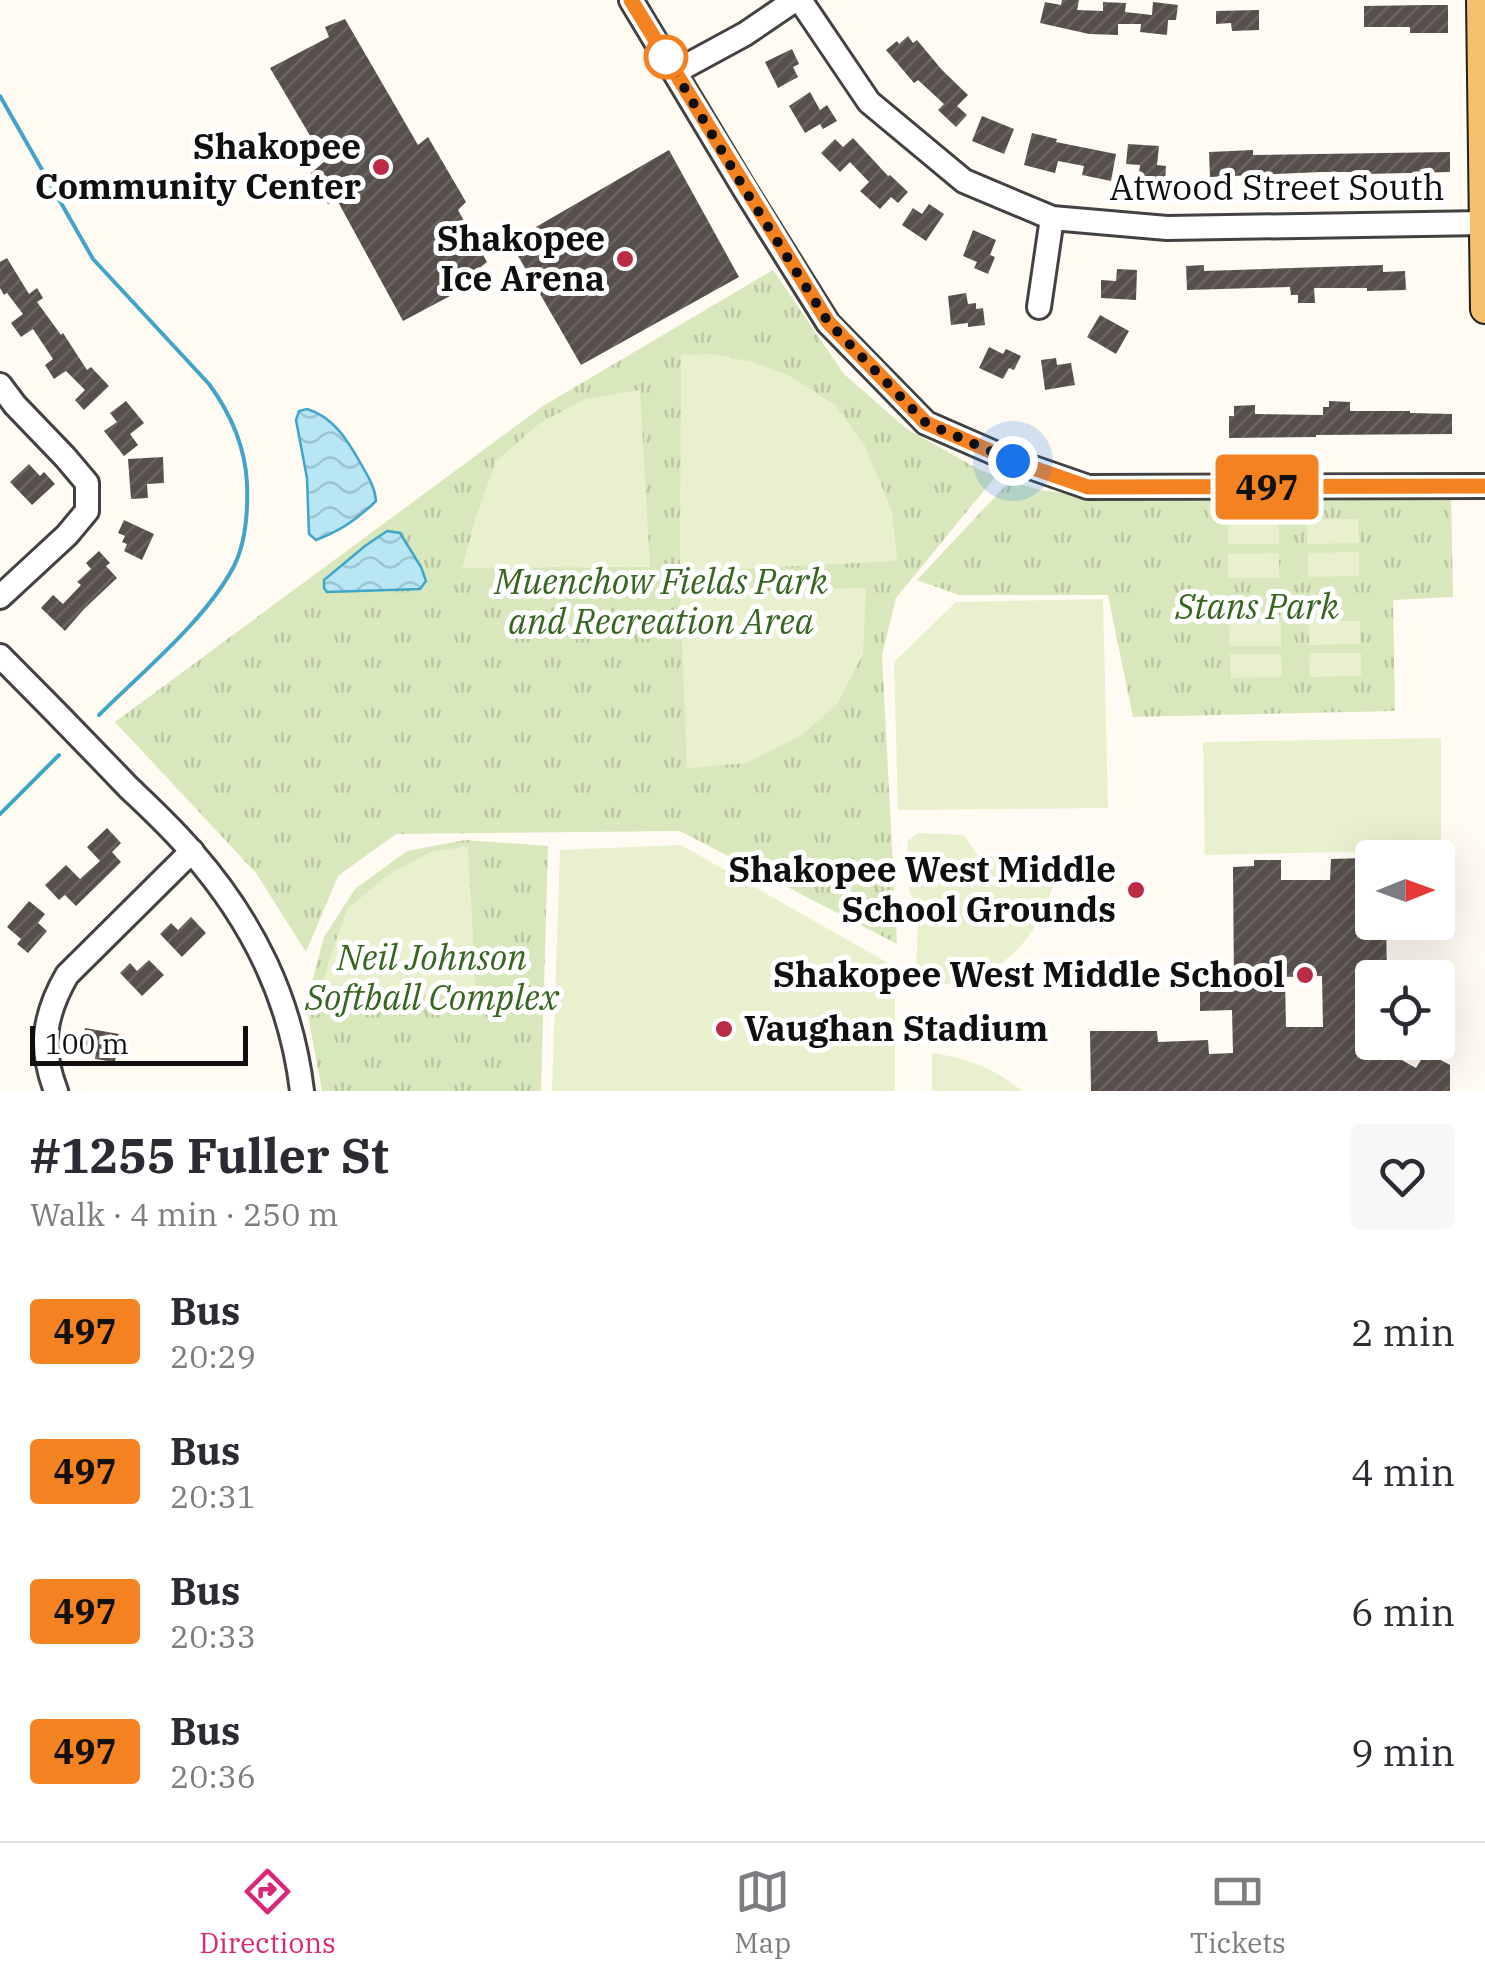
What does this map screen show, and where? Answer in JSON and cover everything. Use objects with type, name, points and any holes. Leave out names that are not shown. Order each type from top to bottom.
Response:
[{"type":"main road","points":[[1481,0],[1485,309]]},
{"type":"street","points":[[631,0],[828,322],[926,423],[1013,461],[1088,487],[1485,486]]},
{"type":"street","points":[[675,72],[798,0]]},
{"type":"street","name":"Atwood Street South","points":[[798,0],[870,102],[964,181],[1052,218],[1167,228],[1484,223]]},
{"type":"street","points":[[1039,307],[1052,218]]},
{"type":"street","points":[[0,385],[86,483],[87,512],[0,598]]},
{"type":"street","points":[[0,656],[192,851],[222,889],[268,965],[283,1001],[302,1091]]},
{"type":"street","points":[[56,1091],[47,1068],[45,1046],[55,996],[67,975],[192,851]]},
{"type":"green space","name":"Muenchow Fields Park and Recreation Area","points":[[773,270],[844,374],[907,429],[996,476],[896,598],[882,655],[897,944],[680,831],[396,834],[338,876],[306,952],[256,873],[115,722],[543,406]]},
{"type":"green space","points":[[712,354],[788,375],[835,405],[864,444],[892,511],[897,561],[680,572],[681,355]]},
{"type":"green space","points":[[640,390],[650,567],[462,568],[496,461],[540,423],[585,399]]},
{"type":"green space","name":"Stans Park","points":[[1009,482],[1104,500],[1451,497],[1453,597],[1393,600],[1395,711],[1133,717],[1108,595],[959,595],[917,580]]},
{"type":"green space","points":[[1307,519],[1358,519],[1359,543],[1307,544]]},
{"type":"green space","points":[[1228,520],[1279,520],[1279,544],[1228,544]]},
{"type":"green space","points":[[1359,552],[1359,576],[1308,577],[1308,553]]},
{"type":"green space","points":[[1279,553],[1279,578],[1228,578],[1228,554]]},
{"type":"green space","points":[[866,588],[863,654],[837,704],[802,735],[747,763],[687,768],[680,594]]},
{"type":"green space","points":[[1103,599],[1108,808],[898,810],[894,662],[956,602]]},
{"type":"green space","points":[[1309,621],[1360,621],[1360,644],[1309,645]]},
{"type":"green space","points":[[1281,622],[1281,646],[1230,646],[1229,623]]},
{"type":"green space","points":[[1309,653],[1361,653],[1361,676],[1310,677]]},
{"type":"green space","points":[[1230,654],[1281,654],[1282,677],[1231,678]]},
{"type":"green space","points":[[1441,738],[1441,840],[1355,840],[1355,852],[1205,855],[1203,742]]},
{"type":"green space","points":[[918,833],[964,835],[978,856],[1058,861],[1052,888],[1029,935],[993,969],[944,985],[915,985],[919,908],[909,890],[907,842]]},
{"type":"green space","name":"Neil Johnson Softball Complex","points":[[465,840],[548,846],[541,1091],[322,1091],[306,1004],[324,937],[355,889],[407,851]]},
{"type":"green space","name":"Vaughan Stadium","points":[[681,845],[895,967],[895,1091],[552,1091],[560,850]]},
{"type":"green space","points":[[468,846],[476,993],[320,995],[347,909],[388,875],[430,852]]},
{"type":"green space","points":[[932,1053],[980,1065],[1022,1091],[932,1091]]},
{"type":"water","points":[[307,409],[333,424],[345,439],[369,477],[376,501],[348,524],[316,540],[309,534],[307,478],[296,420],[299,411]]},
{"type":"water","points":[[387,531],[400,533],[421,567],[426,581],[420,589],[327,592],[324,580]]},
{"type":"building","points":[[1062,0],[1079,0],[1077,10],[1103,11],[1103,2],[1126,3],[1125,12],[1152,15],[1153,2],[1178,5],[1176,20],[1168,20],[1167,35],[1140,32],[1141,24],[1118,24],[1118,35],[1089,34],[1040,23],[1045,2],[1061,5]]},
{"type":"building","points":[[1448,5],[1448,33],[1410,33],[1410,27],[1364,27],[1364,6]]},
{"type":"building","points":[[1259,10],[1259,30],[1232,31],[1231,23],[1216,24],[1216,11]]},
{"type":"building","name":"Shakopee Community Center","points":[[345,19],[418,145],[428,137],[466,202],[458,210],[487,262],[467,278],[469,286],[403,321],[337,200],[328,204],[311,173],[325,161],[270,68],[329,37],[325,27]]},
{"type":"building","points":[[908,36],[913,43],[917,40],[968,95],[957,106],[967,115],[956,127],[938,110],[944,104],[918,80],[914,83],[886,50]]},
{"type":"building","points":[[792,49],[799,64],[793,67],[798,77],[778,88],[765,62]]},
{"type":"building","points":[[810,92],[820,110],[827,105],[837,121],[823,129],[820,124],[805,133],[789,106]]},
{"type":"building","points":[[982,116],[1014,129],[1004,154],[972,141]]},
{"type":"building","points":[[1032,133],[1116,154],[1111,181],[1082,175],[1084,166],[1058,161],[1055,173],[1024,165]]},
{"type":"building","points":[[853,138],[908,192],[898,203],[891,197],[880,209],[860,191],[869,182],[850,162],[840,172],[821,153],[835,139],[843,147]]},
{"type":"building","points":[[1128,144],[1159,146],[1157,165],[1166,166],[1165,183],[1138,180],[1140,165],[1126,164]]},
{"type":"building","name":"Shakopee Ice Arena","points":[[669,150],[739,277],[581,365],[510,242]]},
{"type":"building","points":[[1253,150],[1253,155],[1450,152],[1450,172],[1210,177],[1209,152]]},
{"type":"building","points":[[929,204],[944,214],[926,241],[902,225],[913,208],[922,214]]},
{"type":"building","points":[[973,230],[996,240],[988,274],[974,268],[977,262],[963,256]]},
{"type":"building","points":[[7,258],[29,294],[37,288],[43,298],[37,302],[87,370],[91,367],[109,386],[84,410],[75,400],[85,390],[66,371],[54,379],[45,365],[53,359],[33,329],[21,337],[11,323],[23,314],[0,288],[0,262]]},
{"type":"building","points":[[1204,265],[1204,271],[1383,265],[1383,272],[1405,271],[1406,290],[1314,288],[1315,303],[1298,303],[1298,295],[1291,295],[1290,287],[1187,290],[1186,266]]},
{"type":"building","points":[[1117,269],[1137,270],[1136,300],[1101,298],[1101,280],[1116,281]]},
{"type":"building","points":[[966,293],[968,304],[976,303],[976,309],[983,308],[985,325],[951,325],[948,296]]},
{"type":"building","points":[[1100,315],[1129,331],[1116,354],[1087,337]]},
{"type":"building","points":[[989,347],[1021,356],[1014,370],[1009,368],[1003,379],[979,368]]},
{"type":"building","points":[[1056,358],[1057,365],[1071,363],[1075,385],[1045,390],[1041,360]]},
{"type":"building","points":[[126,401],[144,423],[130,434],[138,445],[124,456],[104,431],[117,422],[110,413]]},
{"type":"building","points":[[1329,401],[1350,402],[1350,411],[1452,414],[1452,434],[1229,438],[1229,416],[1234,416],[1234,406],[1255,405],[1255,414],[1323,415],[1323,407],[1329,407]]},
{"type":"building","points":[[163,457],[164,483],[147,484],[148,498],[131,499],[128,459]]},
{"type":"building","points":[[29,464],[55,484],[32,505],[10,482]]},
{"type":"building","points":[[124,520],[154,534],[142,560],[124,551],[125,536],[118,533]]},
{"type":"building","points":[[99,551],[117,578],[65,631],[41,608],[53,595],[63,604],[81,585],[77,582],[91,569],[86,563]]},
{"type":"building","points":[[107,828],[121,843],[112,852],[121,862],[76,906],[65,895],[59,900],[45,885],[66,865],[80,879],[100,861],[87,847]]},
{"type":"building","name":"Shakopee West Middle School","points":[[1355,858],[1355,940],[1386,940],[1387,960],[1355,960],[1355,1060],[1402,1060],[1416,1068],[1421,1060],[1441,1060],[1450,1065],[1450,1091],[1091,1091],[1090,1031],[1157,1031],[1158,1042],[1208,1040],[1209,1054],[1233,1053],[1232,1010],[1200,1011],[1200,988],[1234,987],[1233,867],[1254,866],[1254,860],[1281,860],[1281,880],[1330,880],[1331,859]],"holes":[[[1322,976],[1323,1027],[1286,1027],[1285,977]]]},
{"type":"building","points":[[29,901],[45,914],[38,923],[47,931],[28,953],[17,944],[21,939],[7,927]]},
{"type":"building","points":[[191,917],[206,933],[182,957],[160,934],[171,923],[178,930]]},
{"type":"building","points":[[149,960],[164,975],[142,996],[120,973],[130,963],[137,971]]},
{"type":"building","points":[[85,1028],[119,1034],[115,1062],[95,1059],[96,1053],[82,1045]]},
{"type":"waterway","points":[[0,96],[93,259],[217,395],[236,431],[246,469],[245,526],[234,566],[190,626],[99,715]]},
{"type":"waterway","points":[[0,814],[59,755]]},
{"type":"bus line","name":"497","points":[[631,0],[828,322],[926,423],[1013,461],[1088,487],[1485,486]]},
{"type":"place","name":"Shakopee Community Center","points":[[381,167]]},
{"type":"place","name":"Shakopee Ice Arena","points":[[625,259]]},
{"type":"place","name":"Shakopee West Middle School Grounds","points":[[1136,890]]},
{"type":"place","name":"Shakopee West Middle School","points":[[1305,975]]},
{"type":"place","name":"Vaughan Stadium","points":[[724,1029]]},
{"type":"route","points":[[666,57],[828,322],[926,423],[1013,461]]}]
